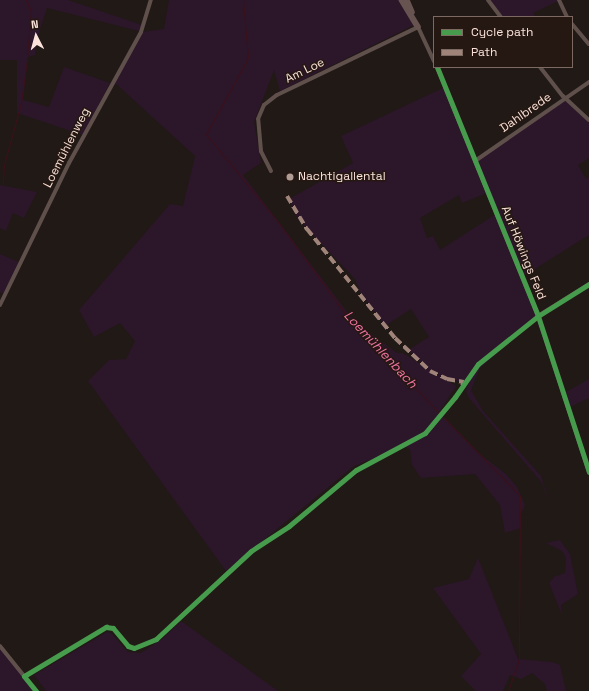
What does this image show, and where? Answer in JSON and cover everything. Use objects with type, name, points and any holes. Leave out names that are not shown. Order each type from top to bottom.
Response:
[{"type":"main road","points":[[402,0],[418,27]]},
{"type":"main road","points":[[407,0],[418,27]]},
{"type":"street","name":"Loemühlenweg","points":[[0,305],[69,163],[140,32],[151,0]]},
{"type":"street","points":[[488,0],[500,16]]},
{"type":"street","points":[[558,0],[566,16]]},
{"type":"street","points":[[573,25],[589,44]]},
{"type":"street","points":[[418,27],[433,58]]},
{"type":"street","name":"Am Loe","points":[[271,171],[261,151],[260,143],[258,119],[264,104],[277,96],[418,27]]},
{"type":"street","name":"Auf Höwings Feld","points":[[437,68],[538,316],[589,472]]},
{"type":"street","points":[[541,68],[566,98],[589,120]]},
{"type":"street","name":"Dahlbrede","points":[[475,161],[589,82]]},
{"type":"street","points":[[538,316],[589,284]]},
{"type":"street","points":[[0,646],[36,691]]},
{"type":"shaded area","points":[[0,0],[68,0],[142,25],[139,31],[47,8],[37,39],[35,55],[28,57],[23,100],[49,107],[64,67],[110,83],[83,135],[17,113],[17,60],[0,60]]},
{"type":"shaded area","points":[[169,0],[401,0],[414,25],[280,91],[274,70],[254,122],[261,163],[243,175],[354,321],[397,353],[403,353],[456,386],[439,413],[477,452],[506,474],[517,487],[525,505],[520,516],[521,528],[505,533],[500,505],[475,474],[421,478],[412,465],[410,449],[404,447],[354,466],[226,571],[88,381],[109,360],[126,359],[135,341],[120,323],[94,337],[79,310],[170,204],[183,206],[195,156],[114,82],[142,32],[164,29]]},
{"type":"shaded area","points":[[490,0],[558,1],[533,13],[535,16],[502,16]]},
{"type":"shaded area","points":[[445,87],[475,161],[566,99],[589,123],[589,158],[578,165],[586,179],[589,177],[589,235],[522,277],[524,277],[549,357],[536,320],[480,368],[471,390],[483,411],[541,476],[550,505],[542,483],[468,397],[466,390],[476,367],[464,382],[447,379],[430,371],[408,350],[429,337],[411,309],[385,326],[360,292],[355,279],[298,219],[289,199],[353,163],[341,136]],"holes":[[[487,193],[496,214],[440,250],[433,236],[427,238],[420,218],[459,195],[462,203]]]},
{"type":"shaded area","points":[[0,185],[37,192],[24,218],[13,213],[6,231],[0,228]]},
{"type":"shaded area","points":[[0,254],[19,262],[4,294],[0,292]]},
{"type":"shaded area","points":[[589,379],[589,398],[570,407],[566,392]]},
{"type":"shaded area","points":[[560,540],[570,554],[578,594],[561,605],[562,615],[549,583],[554,577],[565,573],[566,558],[562,551],[546,543]]},
{"type":"shaded area","points":[[478,558],[518,659],[552,662],[560,665],[566,691],[547,691],[545,684],[532,673],[521,679],[510,675],[503,691],[476,691],[461,676],[481,654],[433,588],[469,579]]},
{"type":"shaded area","points":[[181,621],[278,691],[46,691],[34,675],[107,632],[111,633],[128,652],[141,653],[162,639]]},
{"type":"shaded area","points":[[0,648],[36,691],[0,691]]},
{"type":"waterway","points":[[26,0],[31,11],[27,57]]},
{"type":"waterway","name":"Loemühlenbach","points":[[243,0],[248,58],[206,134],[278,222],[352,323],[520,496],[519,659],[508,691]]},
{"type":"waterway","points":[[3,182],[4,165],[21,103],[27,60]]},
{"type":"waterway","points":[[3,186],[3,224]]},
{"type":"marked path","points":[[287,196],[307,229],[395,338],[430,371],[447,379],[464,382],[462,386]]},
{"type":"cycle path","points":[[437,68],[538,316],[589,472]]},
{"type":"cycle path","points":[[36,691],[24,676],[106,627],[113,628],[128,646],[134,648],[156,639],[251,551],[289,526],[356,470],[425,433],[455,397],[478,364],[538,316],[589,284]]},
{"type":"place","name":"Nachtigallental","points":[[290,177]]}]
